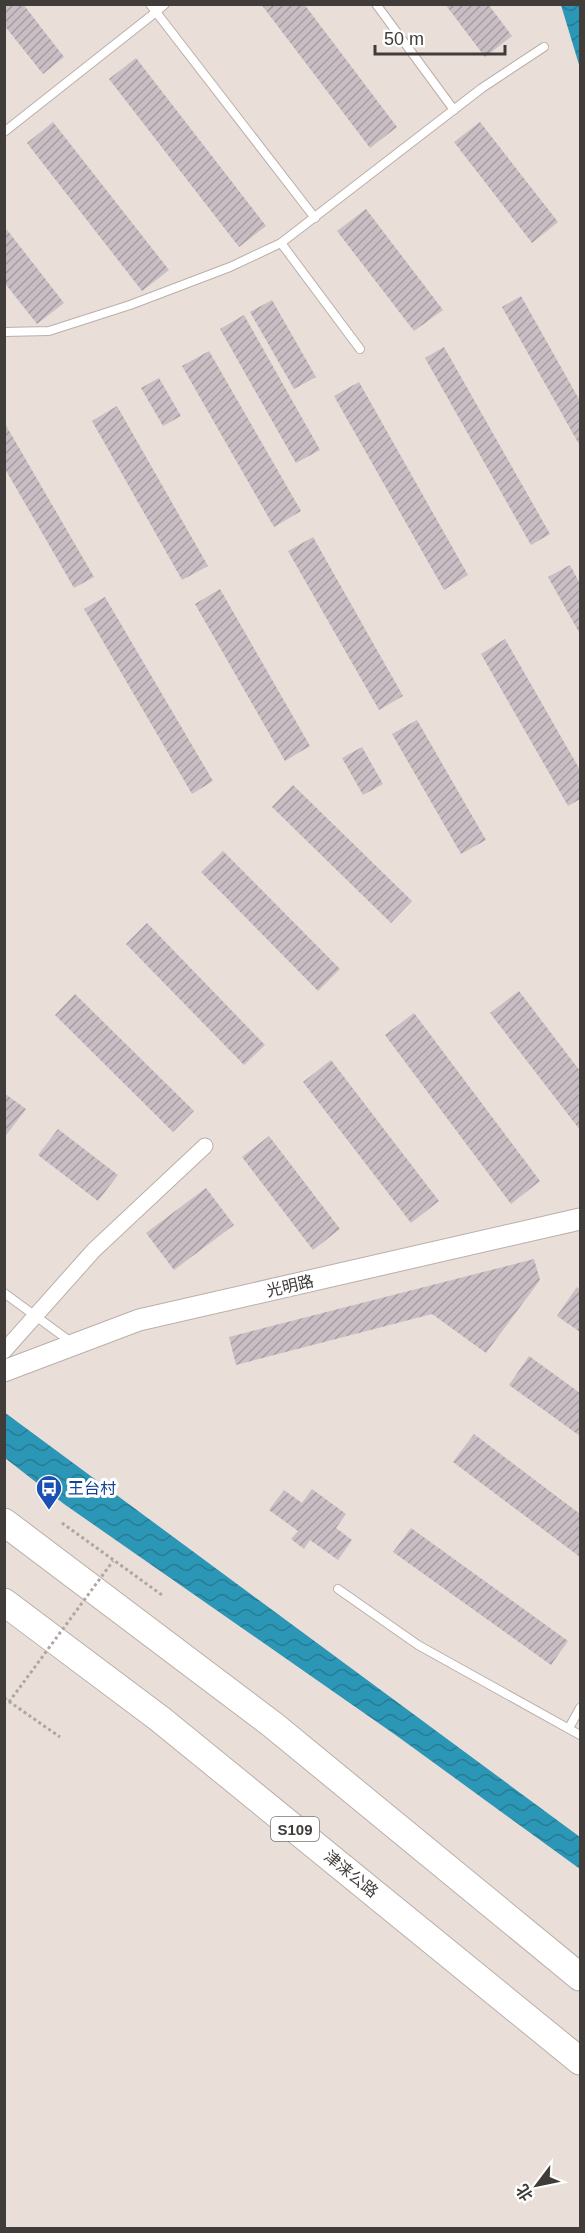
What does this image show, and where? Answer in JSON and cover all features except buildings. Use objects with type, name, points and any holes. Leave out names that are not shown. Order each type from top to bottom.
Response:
[{"type":"highway","points":[[4,1522],[273,1725],[580,1977]]},
{"type":"highway","name":"津涞公路","points":[[4,1602],[160,1719],[580,2061]]},
{"type":"street","points":[[4,1351],[94,1250],[205,1146]]},
{"type":"street","name":"光明路","points":[[4,1371],[139,1320],[580,1219]]},
{"type":"lane","points":[[150,4],[315,218]]},
{"type":"lane","points":[[4,132],[165,4]]},
{"type":"lane","points":[[376,4],[454,110]]},
{"type":"lane","points":[[4,332],[49,331],[130,305],[230,267],[281,243],[482,88],[544,47]]},
{"type":"lane","points":[[281,243],[360,349]]},
{"type":"lane","points":[[4,1293],[74,1345]]},
{"type":"lane","points":[[338,1589],[418,1644],[580,1735]]},
{"type":"lane","points":[[569,1728],[580,1708]]},
{"type":"path","points":[[62,1523],[162,1595]]},
{"type":"path","points":[[9,1702],[113,1561]]},
{"type":"path","points":[[4,1698],[60,1737]]},
{"type":"water","points":[[561,5],[580,5],[580,68]]},
{"type":"water","points":[[4,1412],[580,1837],[580,1869],[397,1736],[64,1504],[5,1458]]},
{"type":"place","name":"王台村","points":[[49,1511]]}]
